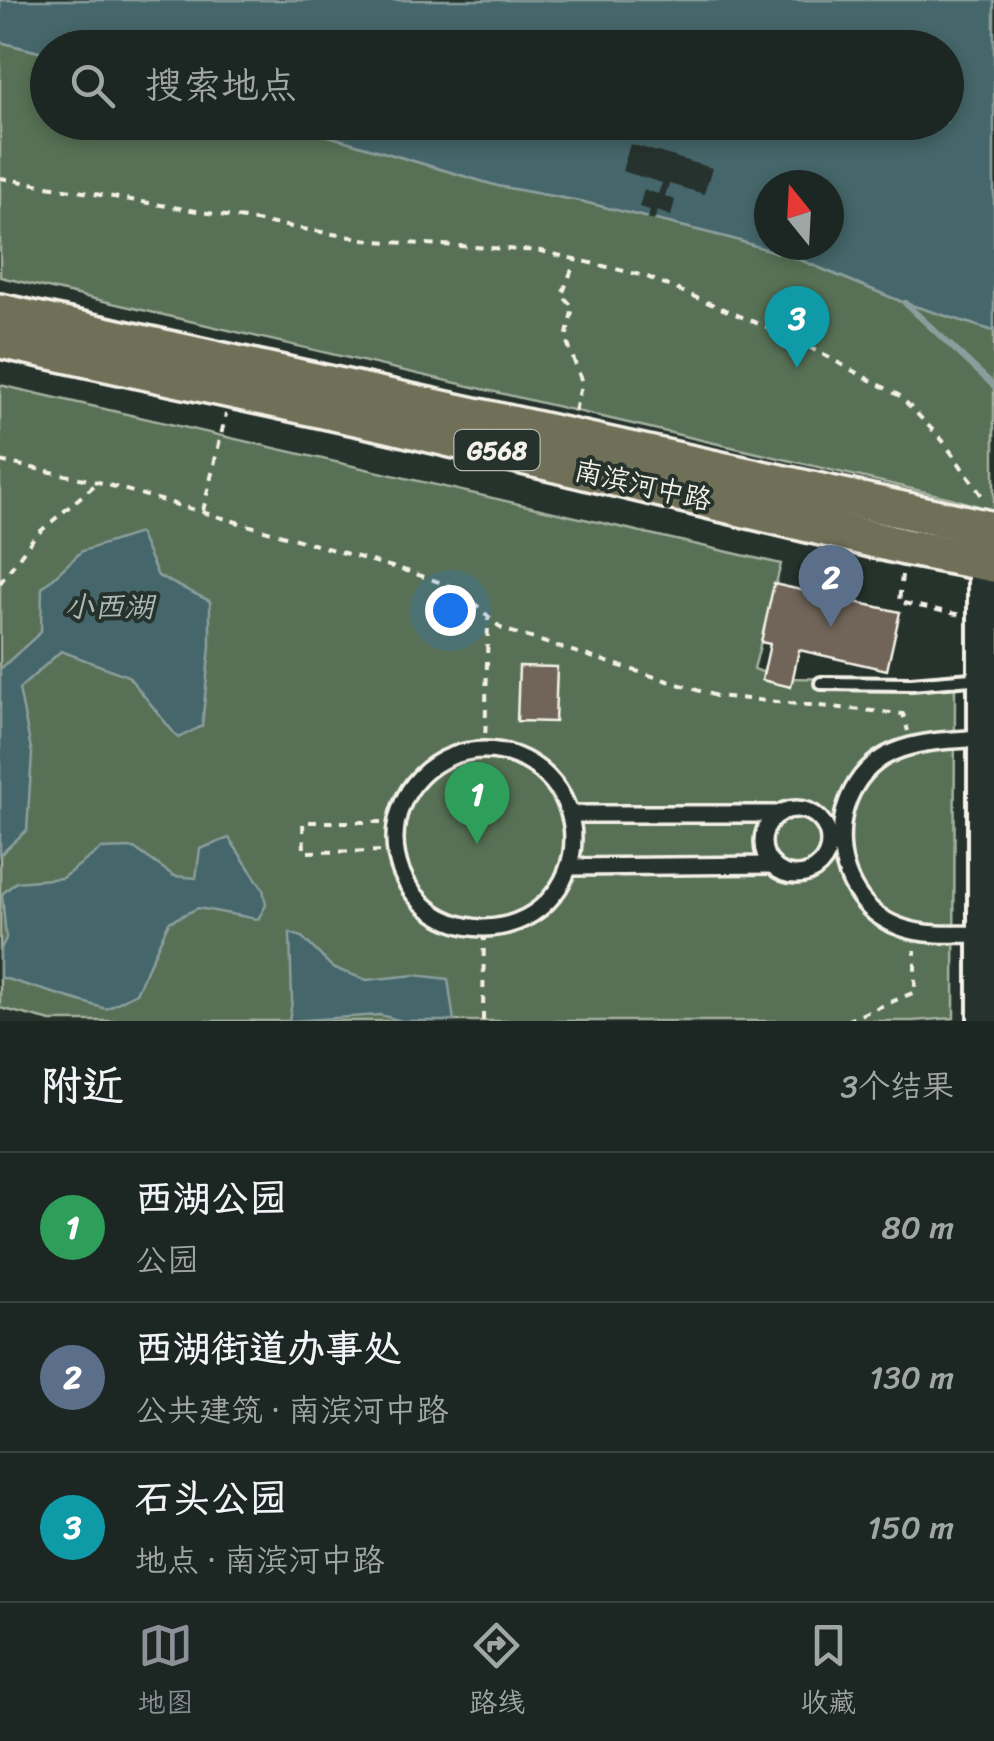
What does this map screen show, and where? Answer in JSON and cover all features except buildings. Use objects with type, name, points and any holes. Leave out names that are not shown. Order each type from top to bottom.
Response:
[{"type":"highway","name":"南滨河中路","points":[[0,312],[569,437],[990,538]]},
{"type":"highway","name":"南滨河中路","points":[[0,340],[905,547],[990,538]]},
{"type":"main road","points":[[984,1021],[984,620],[990,538]]},
{"type":"street","points":[[569,867],[772,866],[796,875],[809,872],[827,854],[846,802],[866,771],[897,750],[984,738]]},
{"type":"street","points":[[485,750],[520,756],[548,776],[570,814],[574,840],[569,867],[547,903],[518,922],[484,929],[449,922],[420,902],[400,873],[394,839],[401,804],[421,776],[450,756],[485,750]]},
{"type":"street","points":[[570,814],[779,814],[796,808],[809,811],[834,840],[846,876],[868,907],[900,927],[984,934]]},
{"type":"street","points":[[772,866],[763,842],[765,829],[779,814]]},
{"type":"lane","points":[[821,683],[912,684],[984,678]]},
{"type":"path","points":[[0,178],[375,241],[541,250],[645,276],[792,338],[900,396],[942,441],[990,538]]},
{"type":"path","points":[[569,437],[582,382],[566,339],[573,306],[562,295],[576,259]]},
{"type":"path","points":[[203,511],[232,390]]},
{"type":"path","points":[[0,461],[98,482],[443,583],[459,589],[502,629],[716,696],[902,714],[912,746]]},
{"type":"path","points":[[0,583],[35,536],[98,482]]},
{"type":"path","points":[[905,547],[899,602],[984,620]]},
{"type":"path","points":[[485,750],[488,616]]},
{"type":"path","points":[[396,850],[304,852],[303,822],[398,822]]},
{"type":"path","points":[[483,1021],[484,929]]},
{"type":"path","points":[[846,1021],[915,992],[916,930]]},
{"type":"green space","points":[[0,42],[30,50],[30,140],[342,140],[498,186],[580,201],[730,238],[754,245],[754,260],[800,260],[905,303],[994,331],[994,511],[0,277]]},
{"type":"green space","points":[[0,385],[781,564],[754,669],[779,678],[955,680],[954,1018],[51,1021],[0,1008]]},
{"type":"water","points":[[0,0],[994,0],[994,331],[905,303],[800,260],[844,260],[844,170],[754,170],[754,245],[580,201],[498,186],[342,140],[964,140],[964,30],[30,30],[30,50],[0,42]]},
{"type":"water","name":"小西湖","points":[[139,533],[158,576],[210,601],[202,726],[178,738],[128,676],[61,651],[19,689],[32,754],[27,830],[0,855],[0,669],[41,632],[42,588],[82,551]]},
{"type":"water","points":[[229,838],[263,889],[266,905],[258,919],[198,908],[169,922],[136,993],[106,1009],[0,977],[0,951],[6,938],[2,894],[16,882],[62,878],[101,849],[134,848],[174,876],[196,878],[200,849]]},
{"type":"water","points":[[290,933],[302,937],[333,968],[367,980],[415,975],[448,979],[454,1021],[402,1021],[380,1015],[289,1021]]},
{"type":"pier","points":[[630,144],[712,168],[704,194],[669,184],[665,196],[675,200],[671,216],[657,211],[654,221],[648,219],[650,210],[639,207],[644,190],[658,194],[662,183],[622,171]]},
{"type":"waterway","points":[[905,303],[994,386]]},
{"type":"place","name":"石头公园","points":[[797,368]]},
{"type":"place","name":"西湖街道办事处","points":[[831,627]]},
{"type":"place","name":"西湖公园","points":[[477,844]]}]
